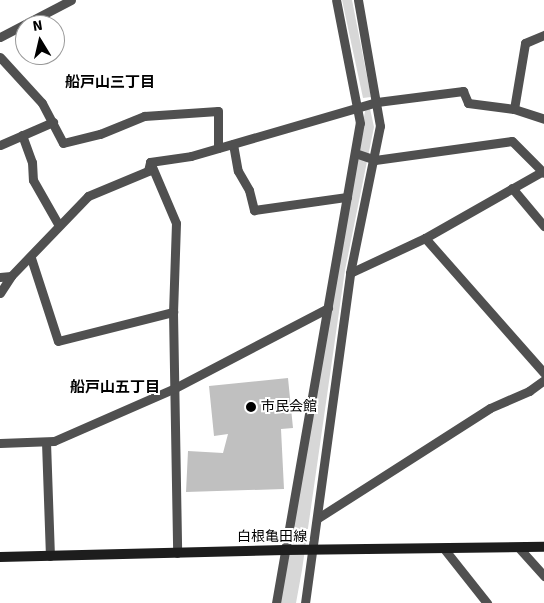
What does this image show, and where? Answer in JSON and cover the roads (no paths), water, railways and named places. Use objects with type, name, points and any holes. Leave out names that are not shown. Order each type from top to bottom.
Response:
[{"type":"main road","name":"白根亀田線","points":[[0,557],[285,550],[544,548]]},
{"type":"street","points":[[0,37],[71,0]]},
{"type":"street","points":[[276,603],[360,123],[359,107],[336,0]]},
{"type":"street","points":[[305,603],[314,551],[350,273],[375,160],[380,126],[358,0]]},
{"type":"street","points":[[514,109],[525,43],[544,36]]},
{"type":"street","points":[[0,57],[23,79],[53,122],[63,143],[100,134],[144,116],[218,111],[218,148]]},
{"type":"street","points":[[150,162],[218,148],[377,102],[463,91],[468,103],[514,109],[544,119]]},
{"type":"street","points":[[0,145],[53,122]]},
{"type":"street","points":[[22,135],[32,162],[32,180],[58,224]]},
{"type":"street","points":[[350,273],[425,238],[542,172],[512,141],[375,160],[355,153]]},
{"type":"street","points":[[233,144],[238,171],[254,210],[347,197]]},
{"type":"street","points":[[0,293],[11,276],[30,258],[58,224],[88,196],[148,171],[150,162]]},
{"type":"street","points":[[150,162],[176,223],[173,389],[177,553]]},
{"type":"street","points":[[512,188],[544,226]]},
{"type":"street","points":[[425,238],[544,373]]},
{"type":"street","points":[[30,258],[58,341],[173,312]]},
{"type":"street","points":[[0,277],[11,276]]},
{"type":"street","points":[[0,443],[54,441],[173,389],[328,308]]},
{"type":"street","points":[[318,518],[490,408],[529,391],[544,380]]},
{"type":"street","points":[[46,442],[50,556]]},
{"type":"street","points":[[519,548],[544,576]]},
{"type":"street","points":[[445,550],[487,603]]},
{"type":"place","name":"市民会館","points":[[251,407]]},
{"type":"district","name":"船戸山三丁目","points":[[110,83]]},
{"type":"district","name":"船戸山五丁目","points":[[115,388]]}]
